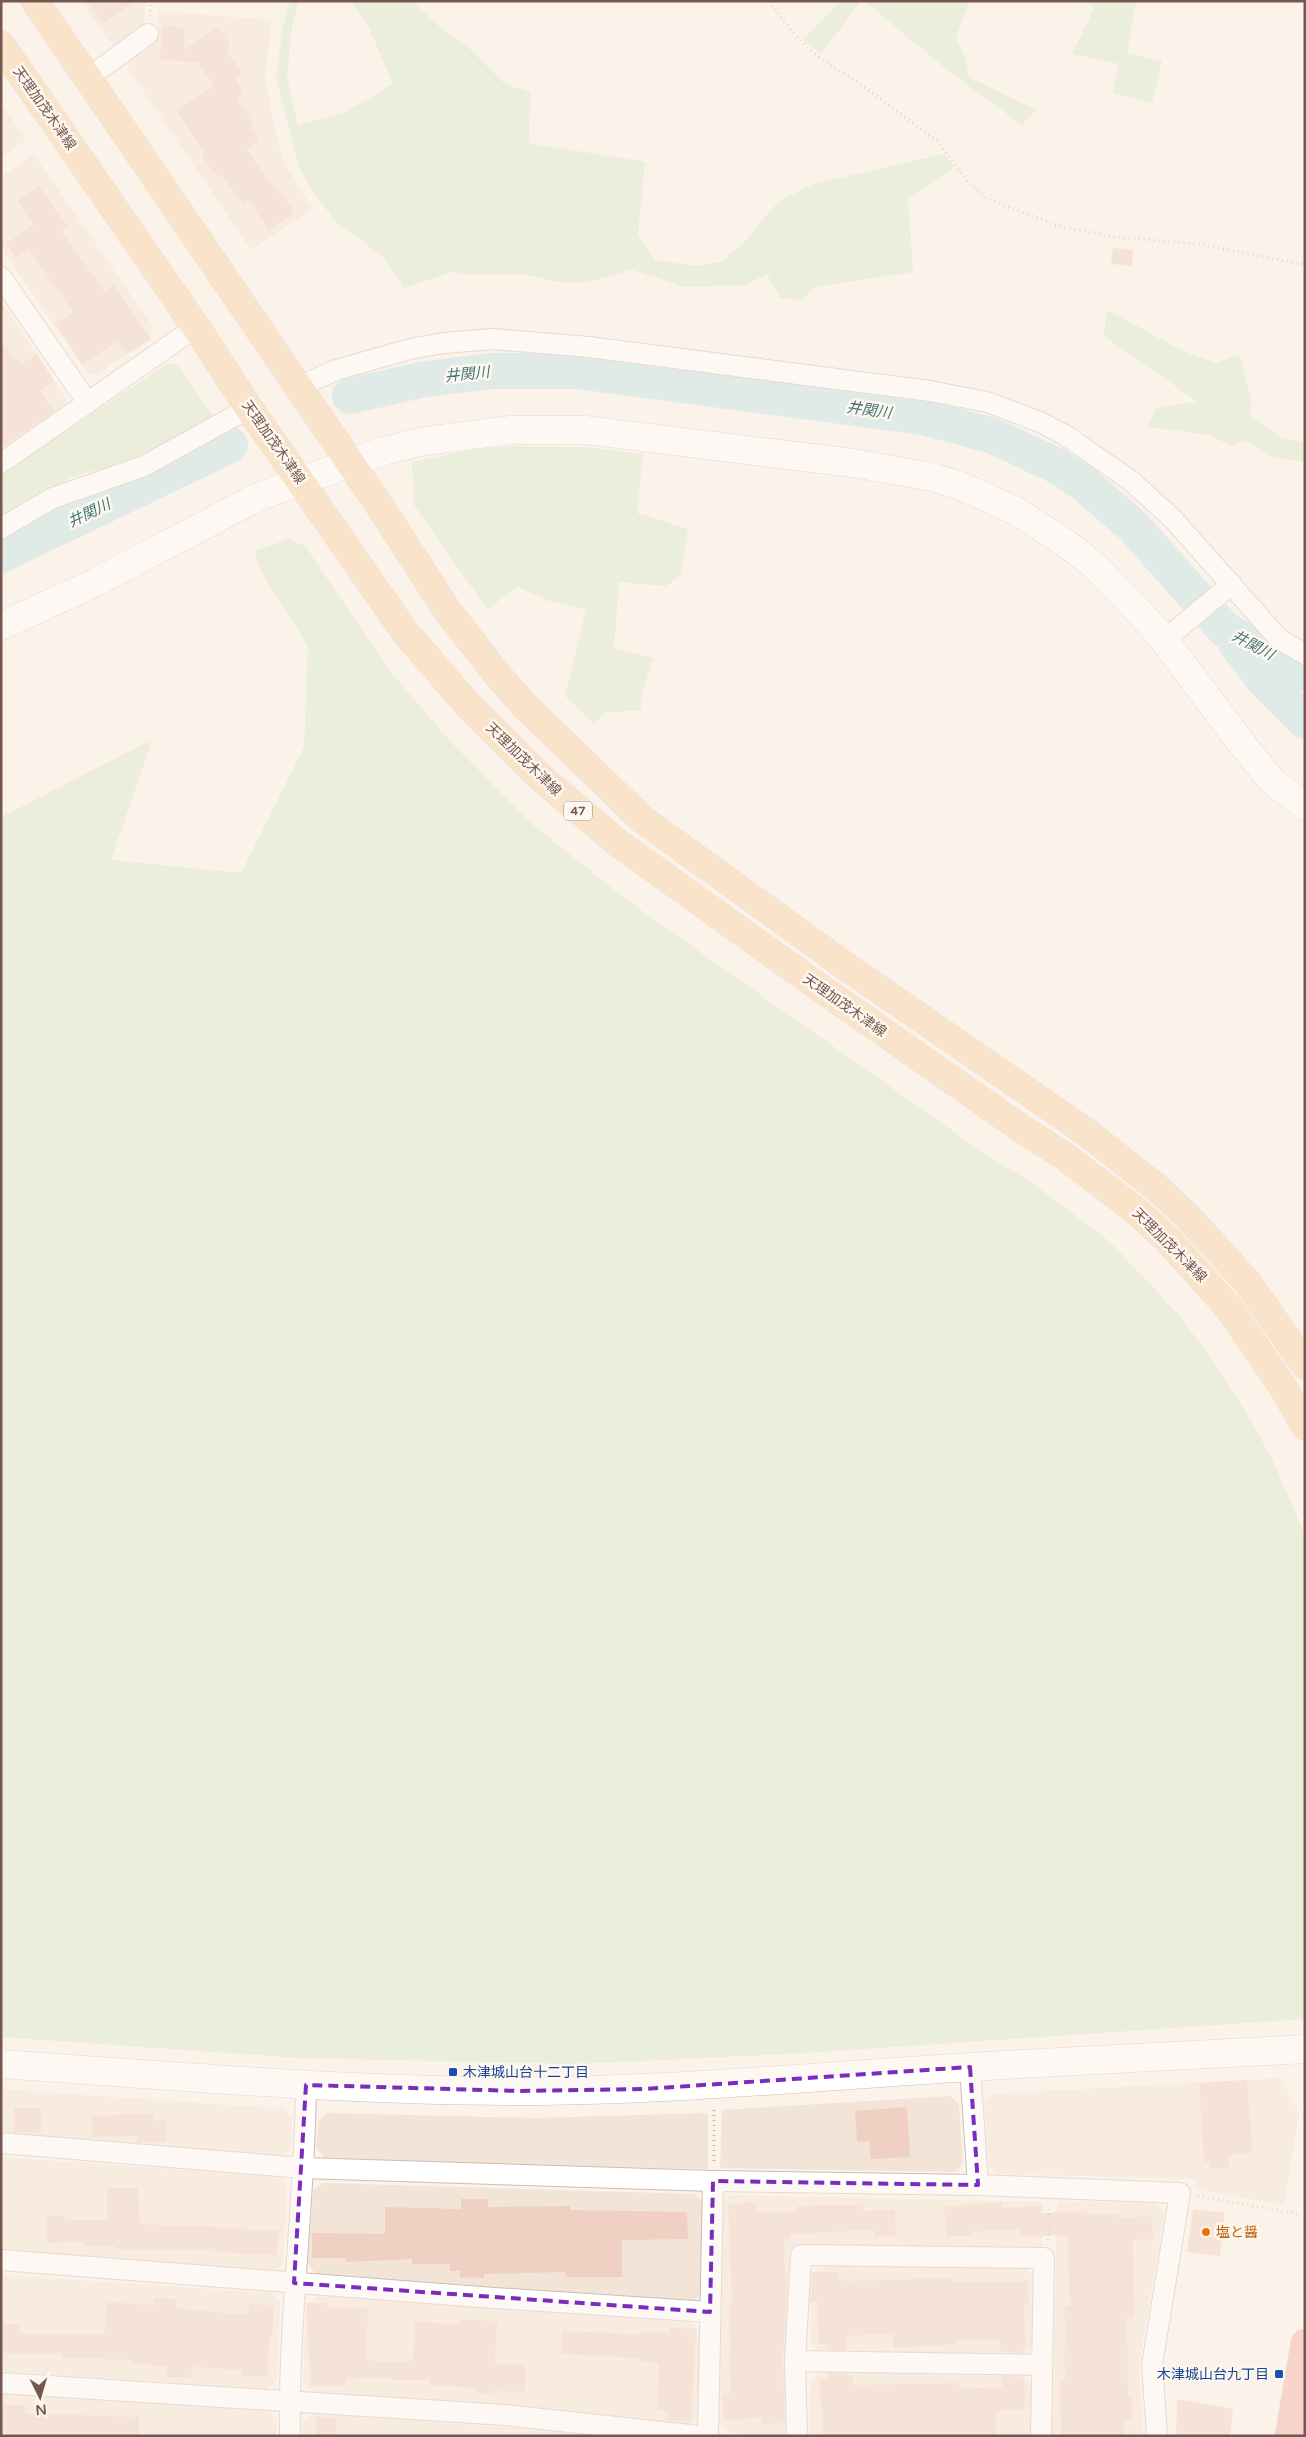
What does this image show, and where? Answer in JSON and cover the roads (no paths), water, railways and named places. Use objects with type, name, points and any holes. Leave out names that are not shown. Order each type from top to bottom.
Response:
[{"type":"highway","points":[[1289,2436],[1305,2343]]},
{"type":"main road","points":[[35,1],[298,386],[447,610],[496,673],[525,706],[606,787],[642,819],[844,965],[1086,1132],[1156,1187],[1188,1217],[1248,1283],[1305,1365]]},
{"type":"main road","name":"天理加茂木津線","points":[[1,45],[196,327],[249,408],[405,632],[468,705],[539,776],[618,843],[1024,1131],[1063,1155],[1135,1210],[1168,1240],[1228,1307],[1281,1384],[1305,1426]]},
{"type":"street","points":[[88,78],[148,34]]},
{"type":"street","points":[[1,277],[88,403]]},
{"type":"street","points":[[1,463],[196,327]]},
{"type":"street","points":[[298,386],[336,370],[410,349],[444,343],[493,339],[589,347],[959,396],[987,402],[1031,419],[1088,450],[1130,480],[1173,519],[1229,586],[1278,639],[1305,654]]},
{"type":"street","points":[[1,528],[53,498],[144,466],[249,408]]},
{"type":"street","points":[[1,626],[99,580],[258,497],[383,452],[425,441],[476,433],[548,429],[585,430],[853,463],[932,476],[982,495],[1016,511],[1067,544],[1095,566],[1164,640],[1273,782],[1300,803]]},
{"type":"street","points":[[1164,640],[1229,586]]},
{"type":"street","points":[[1,2064],[306,2085],[462,2090],[644,2089],[970,2067],[1305,2049]]},
{"type":"street","points":[[970,2067],[978,2185]]},
{"type":"street","points":[[290,2436],[289,2400],[294,2283],[303,2168],[306,2085]]},
{"type":"street","points":[[1,2142],[303,2168],[713,2181],[978,2185],[1180,2193],[1152,2365],[1157,2436]]},
{"type":"street","points":[[708,2436],[713,2181]]},
{"type":"street","points":[[797,2436],[795,2361],[801,2255],[1044,2258],[1041,2436]]},
{"type":"street","points":[[1,2260],[294,2283],[710,2312]]},
{"type":"street","points":[[795,2361],[1042,2365]]},
{"type":"street","points":[[1,2383],[505,2415],[699,2436]]},
{"type":"waterway","name":"井関川","points":[[350,396],[425,379],[492,371],[577,371],[923,417],[993,436],[1055,465],[1083,483],[1133,526],[1225,630],[1305,673]]},
{"type":"waterway","name":"井関川","points":[[1,555],[230,445]]},
{"type":"waterway","points":[[1236,643],[1264,680],[1305,721]]},
{"type":"place","name":"木津城山台十二丁目","points":[[453,2072]]},
{"type":"place","name":"塩と醤","points":[[1206,2232]]},
{"type":"place","name":"木津城山台九丁目","points":[[1279,2374]]}]
